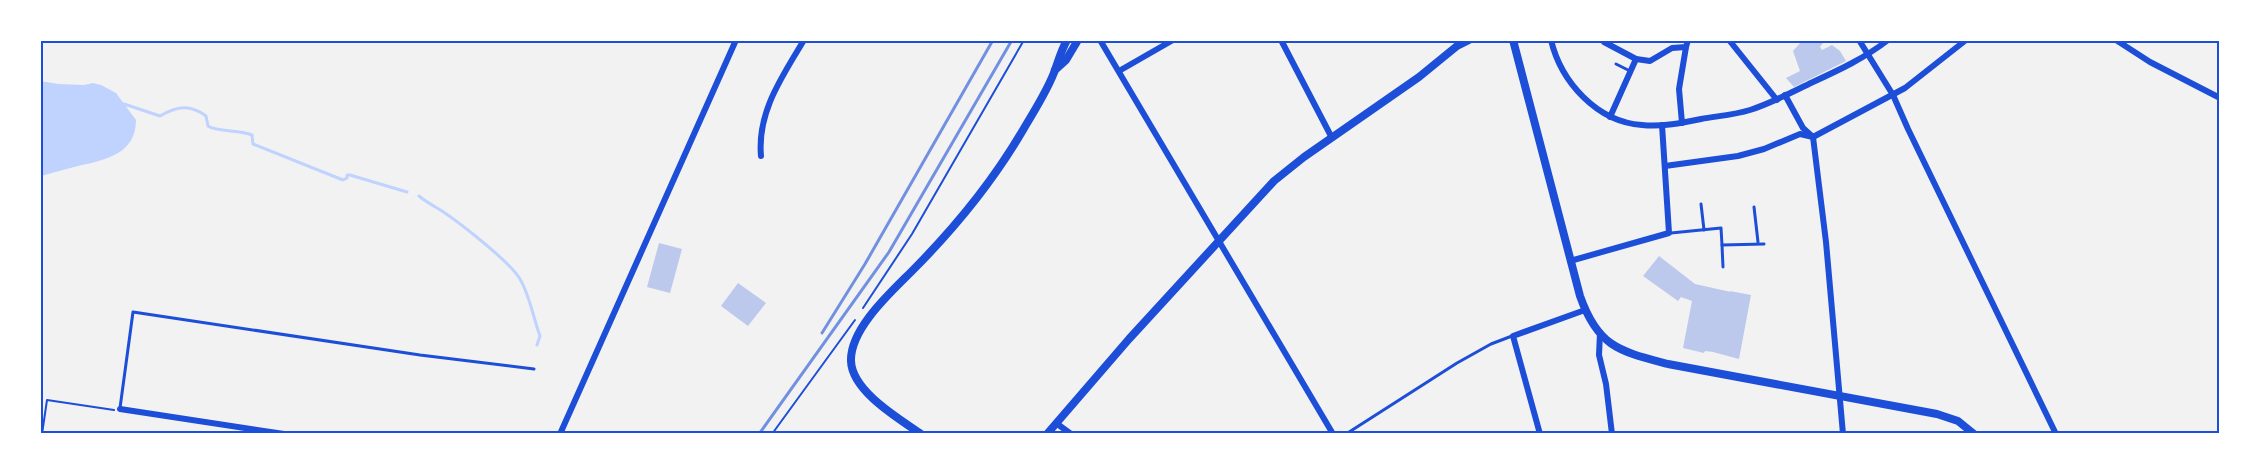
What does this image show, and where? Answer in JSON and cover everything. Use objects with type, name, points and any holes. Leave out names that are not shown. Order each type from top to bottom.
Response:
[{"type":"street","points":[[560,434],[736,40]]},
{"type":"street","points":[[761,156],[761,131],[766,109],[804,40]]},
{"type":"street","points":[[921,434],[896,417],[862,387],[854,375],[851,362],[858,334],[888,295],[940,243],[970,207],[1023,130],[1055,70],[1058,56],[1067,40]]},
{"type":"street","points":[[1055,70],[1066,60],[1078,40]]},
{"type":"street","points":[[1100,40],[1333,434]]},
{"type":"street","points":[[1119,71],[1173,40]]},
{"type":"street","points":[[1281,40],[1332,138]]},
{"type":"street","points":[[1047,434],[1117,352],[1278,178],[1419,76],[1458,43],[1469,40]]},
{"type":"street","points":[[1513,40],[1570,261],[1585,310],[1590,321],[1611,345],[1626,353],[1661,362],[1937,414],[1958,422],[1974,434]]},
{"type":"street","points":[[1551,40],[1554,53],[1569,81],[1592,105],[1611,117],[1640,125],[1682,123],[1735,114],[1778,100],[1868,56],[1888,40]]},
{"type":"street","points":[[1729,40],[1778,100]]},
{"type":"street","points":[[1859,40],[1893,95],[2056,434]]},
{"type":"street","points":[[1665,166],[1738,156],[1764,149],[1800,134],[1813,137],[1893,95],[1933,68],[1966,40]]},
{"type":"street","points":[[2116,40],[2169,72],[2220,98]]},
{"type":"street","points":[[1603,41],[1636,59],[1650,61],[1672,48],[1687,44],[1679,89],[1682,123]]},
{"type":"street","points":[[1611,117],[1636,59]]},
{"type":"street","points":[[1785,95],[1803,128],[1813,137],[1826,242],[1843,434]]},
{"type":"street","points":[[1570,261],[1669,233],[1662,125]]},
{"type":"street","points":[[1540,434],[1513,336],[1585,310]]},
{"type":"street","points":[[1600,333],[1599,355],[1606,384],[1612,434]]},
{"type":"street","points":[[120,409],[284,434]]},
{"type":"street","points":[[1056,423],[1071,434]]},
{"type":"lane","points":[[1616,64],[1630,71]]},
{"type":"lane","points":[[1701,204],[1704,230]]},
{"type":"lane","points":[[1754,207],[1758,242]]},
{"type":"lane","points":[[1669,233],[1721,228],[1723,267]]},
{"type":"lane","points":[[1722,245],[1758,242],[1764,244]]},
{"type":"lane","points":[[120,409],[133,312],[399,352],[534,369]]},
{"type":"lane","points":[[1346,434],[1457,363],[1491,344],[1513,336]]},
{"type":"path","points":[[863,309],[912,234],[1024,40]]},
{"type":"path","points":[[772,434],[857,317]]},
{"type":"path","points":[[42,434],[47,400],[120,409]]},
{"type":"water","points":[[40,81],[84,85],[93,83],[116,93],[136,120],[131,141],[117,154],[108,158],[41,176]]},
{"type":"building","points":[[1821,40],[1822,50],[1832,45],[1840,51],[1846,61],[1794,87],[1786,78],[1800,71],[1793,51],[1802,41]]},
{"type":"building","points":[[659,243],[682,249],[670,293],[647,287]]},
{"type":"building","points":[[1659,256],[1695,284],[1751,295],[1739,359],[1713,352],[1705,351],[1704,353],[1683,348],[1692,301],[1681,297],[1678,301],[1643,276]]},
{"type":"building","points":[[738,283],[766,303],[748,326],[721,306]]},
{"type":"waterway","points":[[124,104],[160,116],[178,108],[189,108],[206,116],[208,126],[212,128],[252,135],[253,144],[343,180],[350,175],[407,192]]},
{"type":"waterway","points":[[419,196],[472,233],[514,271],[520,279],[531,307],[540,336],[537,345]]},
{"type":"railway","points":[[822,333],[865,264],[993,40]]},
{"type":"railway","points":[[759,434],[889,252],[1012,40]]}]
